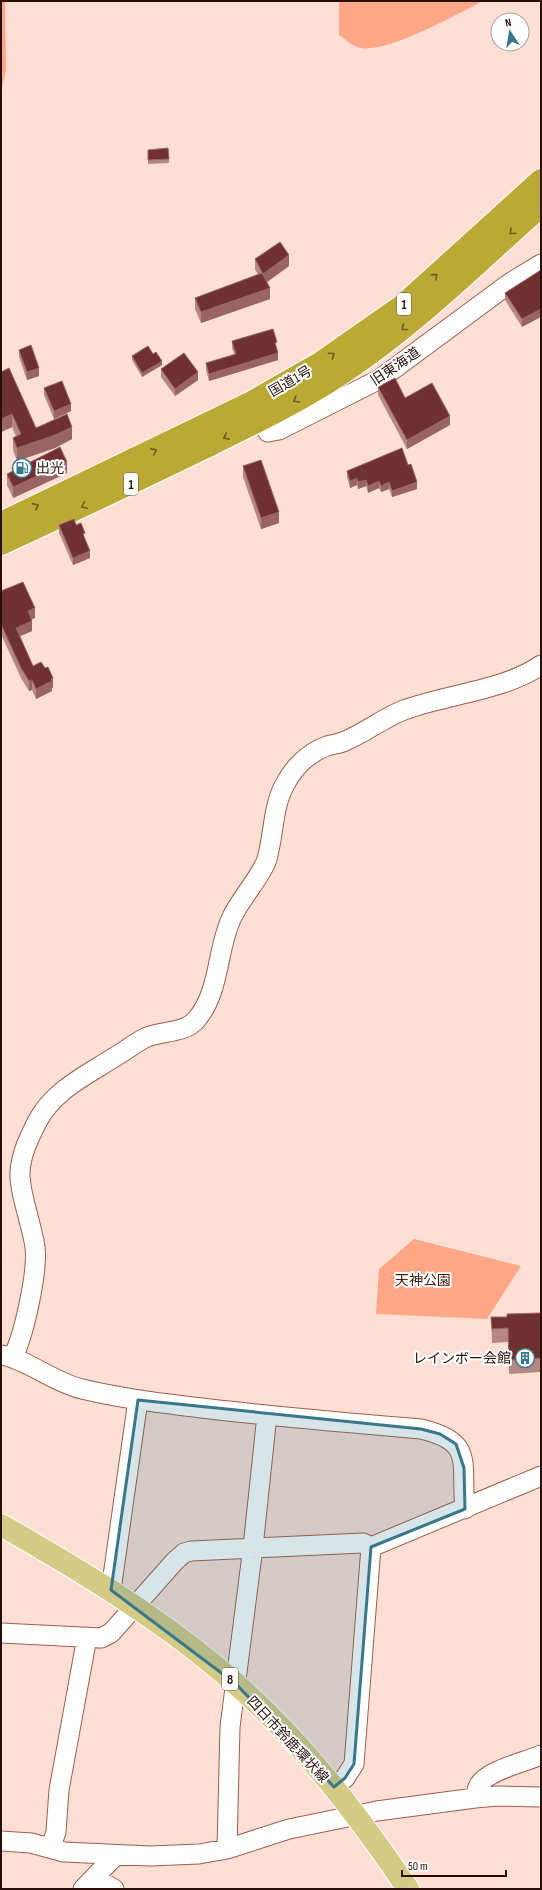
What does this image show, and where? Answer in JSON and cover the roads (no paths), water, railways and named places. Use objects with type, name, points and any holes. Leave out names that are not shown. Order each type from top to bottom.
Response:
[{"type":"highway","name":"国道1号","points":[[255,412],[320,363],[403,305],[541,180]]},
{"type":"highway","name":"国道1号","points":[[2,537],[255,412],[341,374],[400,331],[541,206]]},
{"type":"main road","name":"四日市鈴鹿環状線","points":[[1,1525],[72,1565],[135,1606],[236,1684],[298,1746],[334,1787],[408,1889]]},
{"type":"street","name":"旧東海道","points":[[255,412],[268,432],[279,430],[380,379],[504,287],[541,264]]},
{"type":"street","points":[[465,1509],[462,1456],[456,1444],[440,1434],[421,1429],[267,1415],[138,1400],[81,1388],[61,1381],[7,1356],[23,1332],[36,1261],[35,1247],[20,1172],[23,1155],[31,1134],[38,1120],[55,1098],[72,1084],[145,1038],[181,1029],[195,1021],[211,995],[217,977],[224,940],[232,916],[262,872],[266,862],[280,797],[284,786],[298,765],[312,753],[326,746],[344,742],[403,710],[500,684],[526,674],[541,665]]},
{"type":"street","points":[[111,1590],[138,1400]]},
{"type":"street","points":[[227,1849],[230,1727],[253,1547],[267,1415]]},
{"type":"street","points":[[1,1633],[101,1638],[112,1633],[184,1553],[191,1551],[253,1547],[363,1543],[371,1547],[541,1476]]},
{"type":"street","points":[[334,1787],[346,1778],[354,1764],[371,1547]]},
{"type":"street","points":[[51,1847],[56,1832],[59,1790],[87,1637]]},
{"type":"street","points":[[475,1798],[479,1785],[486,1778],[502,1770],[541,1755]]},
{"type":"street","points":[[1,1841],[31,1843],[51,1847],[64,1852],[116,1855],[199,1854],[227,1849],[289,1830],[355,1815],[475,1798],[497,1796],[541,1797]]},
{"type":"street","points":[[89,1883],[116,1855]]},
{"type":"street","points":[[89,1883],[114,1889]]},
{"type":"place","name":"出光","points":[[22,468]]},
{"type":"place","name":"レインボー会館","points":[[525,1358]]},
{"type":"park label","name":"天神公園","points":[[423,1280]]}]
